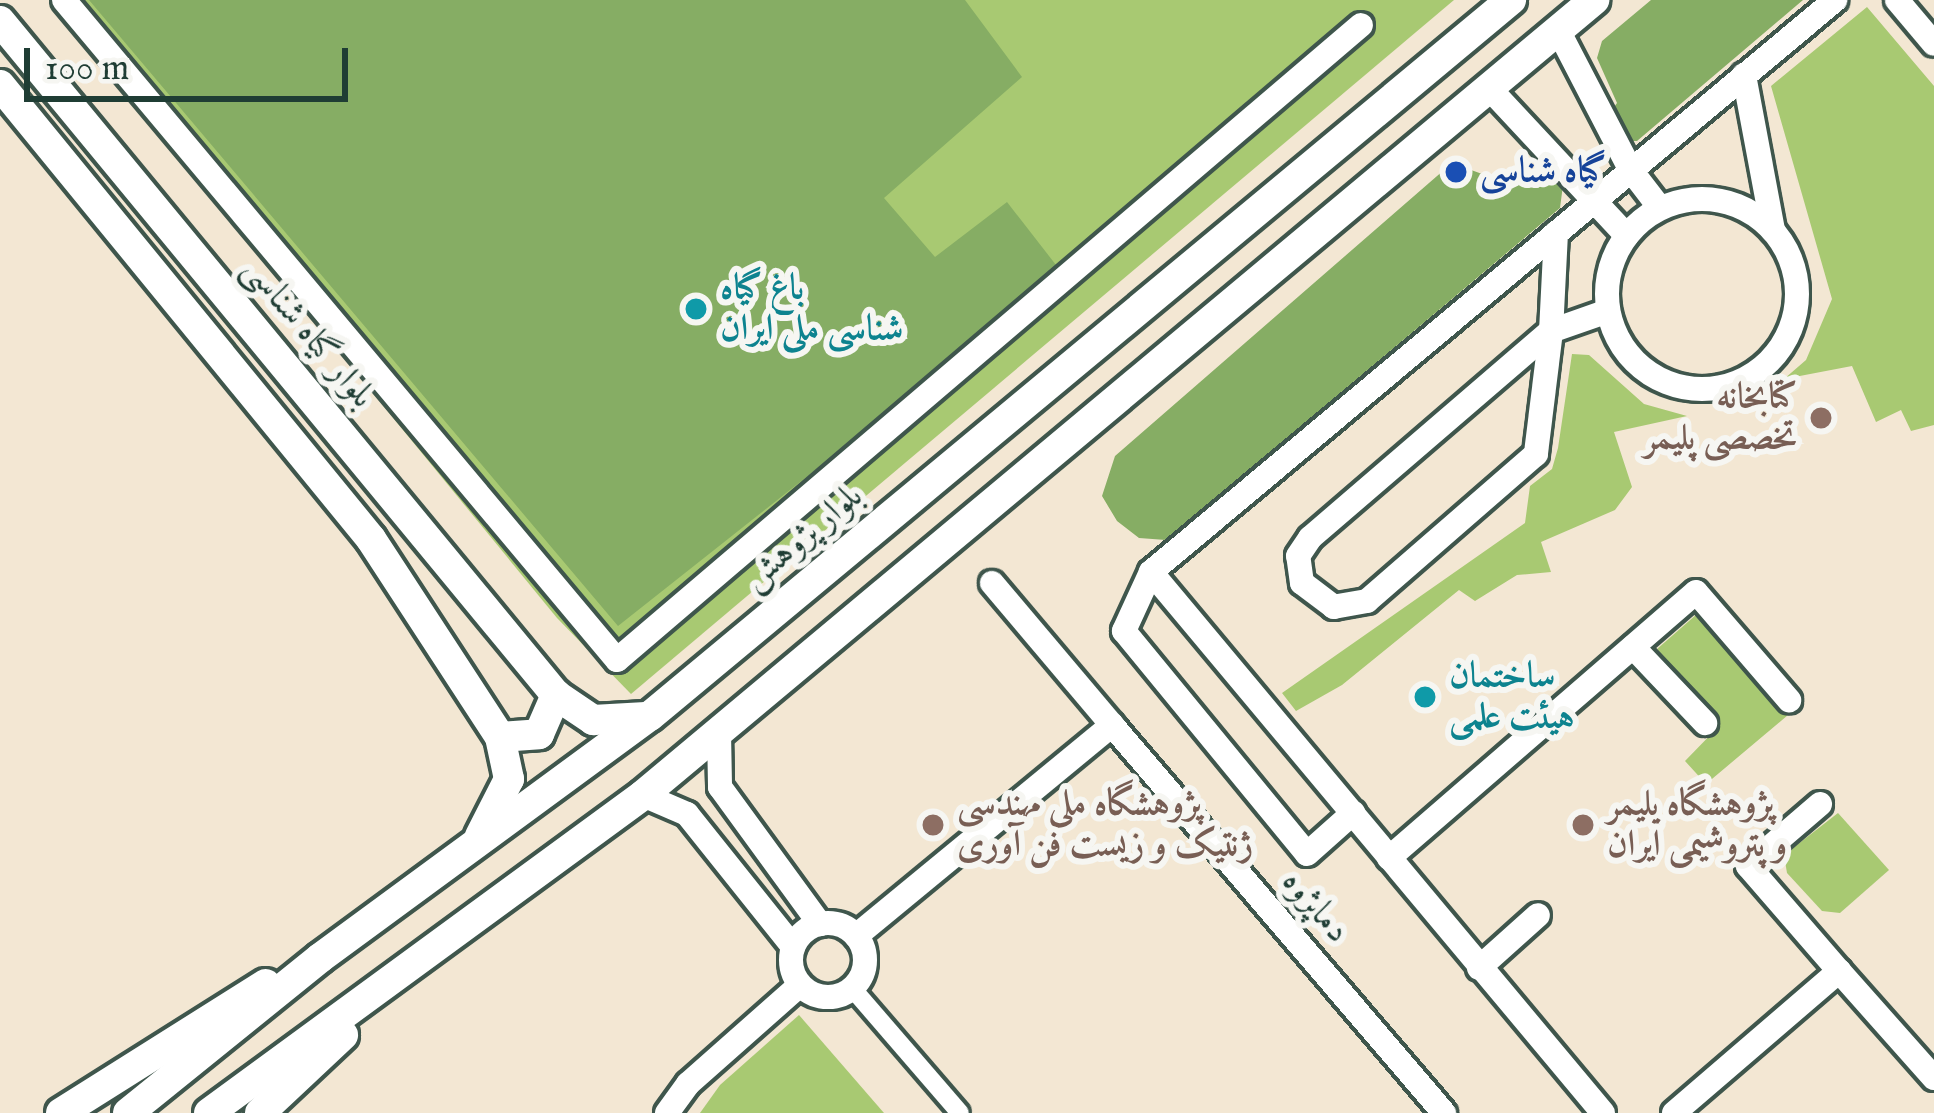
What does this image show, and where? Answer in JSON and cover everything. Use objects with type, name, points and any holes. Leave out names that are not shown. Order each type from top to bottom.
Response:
[{"type":"street","points":[[64,0],[617,660],[1361,25]]},
{"type":"street","name":"بلوار پژوهش","points":[[128,1113],[320,958],[650,716],[1511,0]]},
{"type":"street","points":[[209,1113],[394,985],[643,795],[1594,0]]},
{"type":"street","points":[[1353,813],[1307,854],[1124,631],[1151,572],[1835,0]]},
{"type":"street","points":[[1897,0],[1934,44]]},
{"type":"street","name":"بلوار گیاه شناسی","points":[[0,21],[556,695]]},
{"type":"street","points":[[1558,31],[1630,169],[1660,208]]},
{"type":"street","points":[[1744,75],[1774,230],[1791,257],[1795,320],[1759,372],[1698,390],[1667,383],[1619,341],[1608,311],[1607,280],[1627,236],[1660,208],[1720,200],[1774,230]]},
{"type":"street","points":[[0,85],[371,539],[500,736],[509,779],[470,849]]},
{"type":"street","points":[[1489,88],[1627,236]]},
{"type":"street","points":[[1556,233],[1551,331],[1536,454],[1367,601],[1334,607],[1302,583],[1298,556],[1310,538],[1551,331],[1608,311]]},
{"type":"street","points":[[1151,572],[1603,1113]]},
{"type":"street","name":"دماپژوه","points":[[992,583],[1444,1113]]},
{"type":"street","points":[[1389,858],[1696,592],[1789,700]]},
{"type":"street","points":[[1633,647],[1705,723]]},
{"type":"street","points":[[500,736],[539,734],[556,695],[593,720],[650,716]]},
{"type":"street","points":[[856,936],[1112,725]]},
{"type":"street","points":[[719,733],[720,787],[820,924],[856,936],[866,959],[852,988],[823,997],[800,985]]},
{"type":"street","points":[[643,795],[687,814],[794,947],[800,985]]},
{"type":"street","points":[[1820,804],[1748,866],[1934,1078]]},
{"type":"street","points":[[1479,968],[1538,915]]},
{"type":"street","points":[[794,947],[820,924]]},
{"type":"street","points":[[62,1113],[168,1040],[320,958]]},
{"type":"street","points":[[1674,1113],[1839,971]]},
{"type":"street","points":[[260,1113],[394,985]]},
{"type":"street","points":[[667,1113],[688,1084],[800,985]]},
{"type":"street","points":[[852,988],[960,1113]]},
{"type":"green space","name":"باغ گیاه‌ شناسی ملی ایران","points":[[51,0],[1454,0],[631,694],[557,618]]},
{"type":"green space","name":"باغ گیاه‌ شناسی ملی ایران","points":[[89,0],[965,0],[1022,77],[884,198],[935,257],[1007,202],[1063,274],[618,626]]},
{"type":"green space","points":[[1651,0],[1803,0],[1637,141],[1624,141],[1609,114],[1617,103],[1597,58],[1602,41]]},
{"type":"green space","points":[[1867,7],[1934,86],[1934,425],[1911,431],[1901,410],[1876,422],[1852,366],[1784,379],[1806,360],[1832,299],[1771,86]]},
{"type":"green space","points":[[1452,163],[1515,186],[1544,166],[1563,185],[1560,208],[1166,540],[1139,538],[1117,521],[1102,496],[1115,456]]},
{"type":"green space","points":[[1572,354],[1589,355],[1644,404],[1687,416],[1614,432],[1632,487],[1615,510],[1541,542],[1551,572],[1517,575],[1475,601],[1459,590],[1342,685],[1296,711],[1282,693],[1525,523],[1530,486],[1552,469],[1558,448]]},
{"type":"green space","points":[[1697,614],[1788,715],[1706,784],[1685,761],[1720,725],[1657,649]]},
{"type":"green space","points":[[1838,813],[1889,870],[1840,913],[1822,911],[1787,873],[1784,855]]},
{"type":"green space","points":[[799,1015],[884,1113],[700,1113],[720,1085]]},
{"type":"place","name":"گیاه شناسی","points":[[1456,172]]},
{"type":"place","name":"باغ گیاه‌ شناسی ملی ایران","points":[[696,309]]},
{"type":"place","name":"کتابخانه تخصصی پلیمر","points":[[1821,418]]},
{"type":"place","name":"ساختمان هیئت علمی","points":[[1425,697]]},
{"type":"place","name":"پژوهشگاه ملی مهندسی ژنتیک و زیست فن آوری","points":[[933,825]]},
{"type":"place","name":"پژوهشگاه پلیمر و پتروشیمی ایران","points":[[1583,825]]}]
